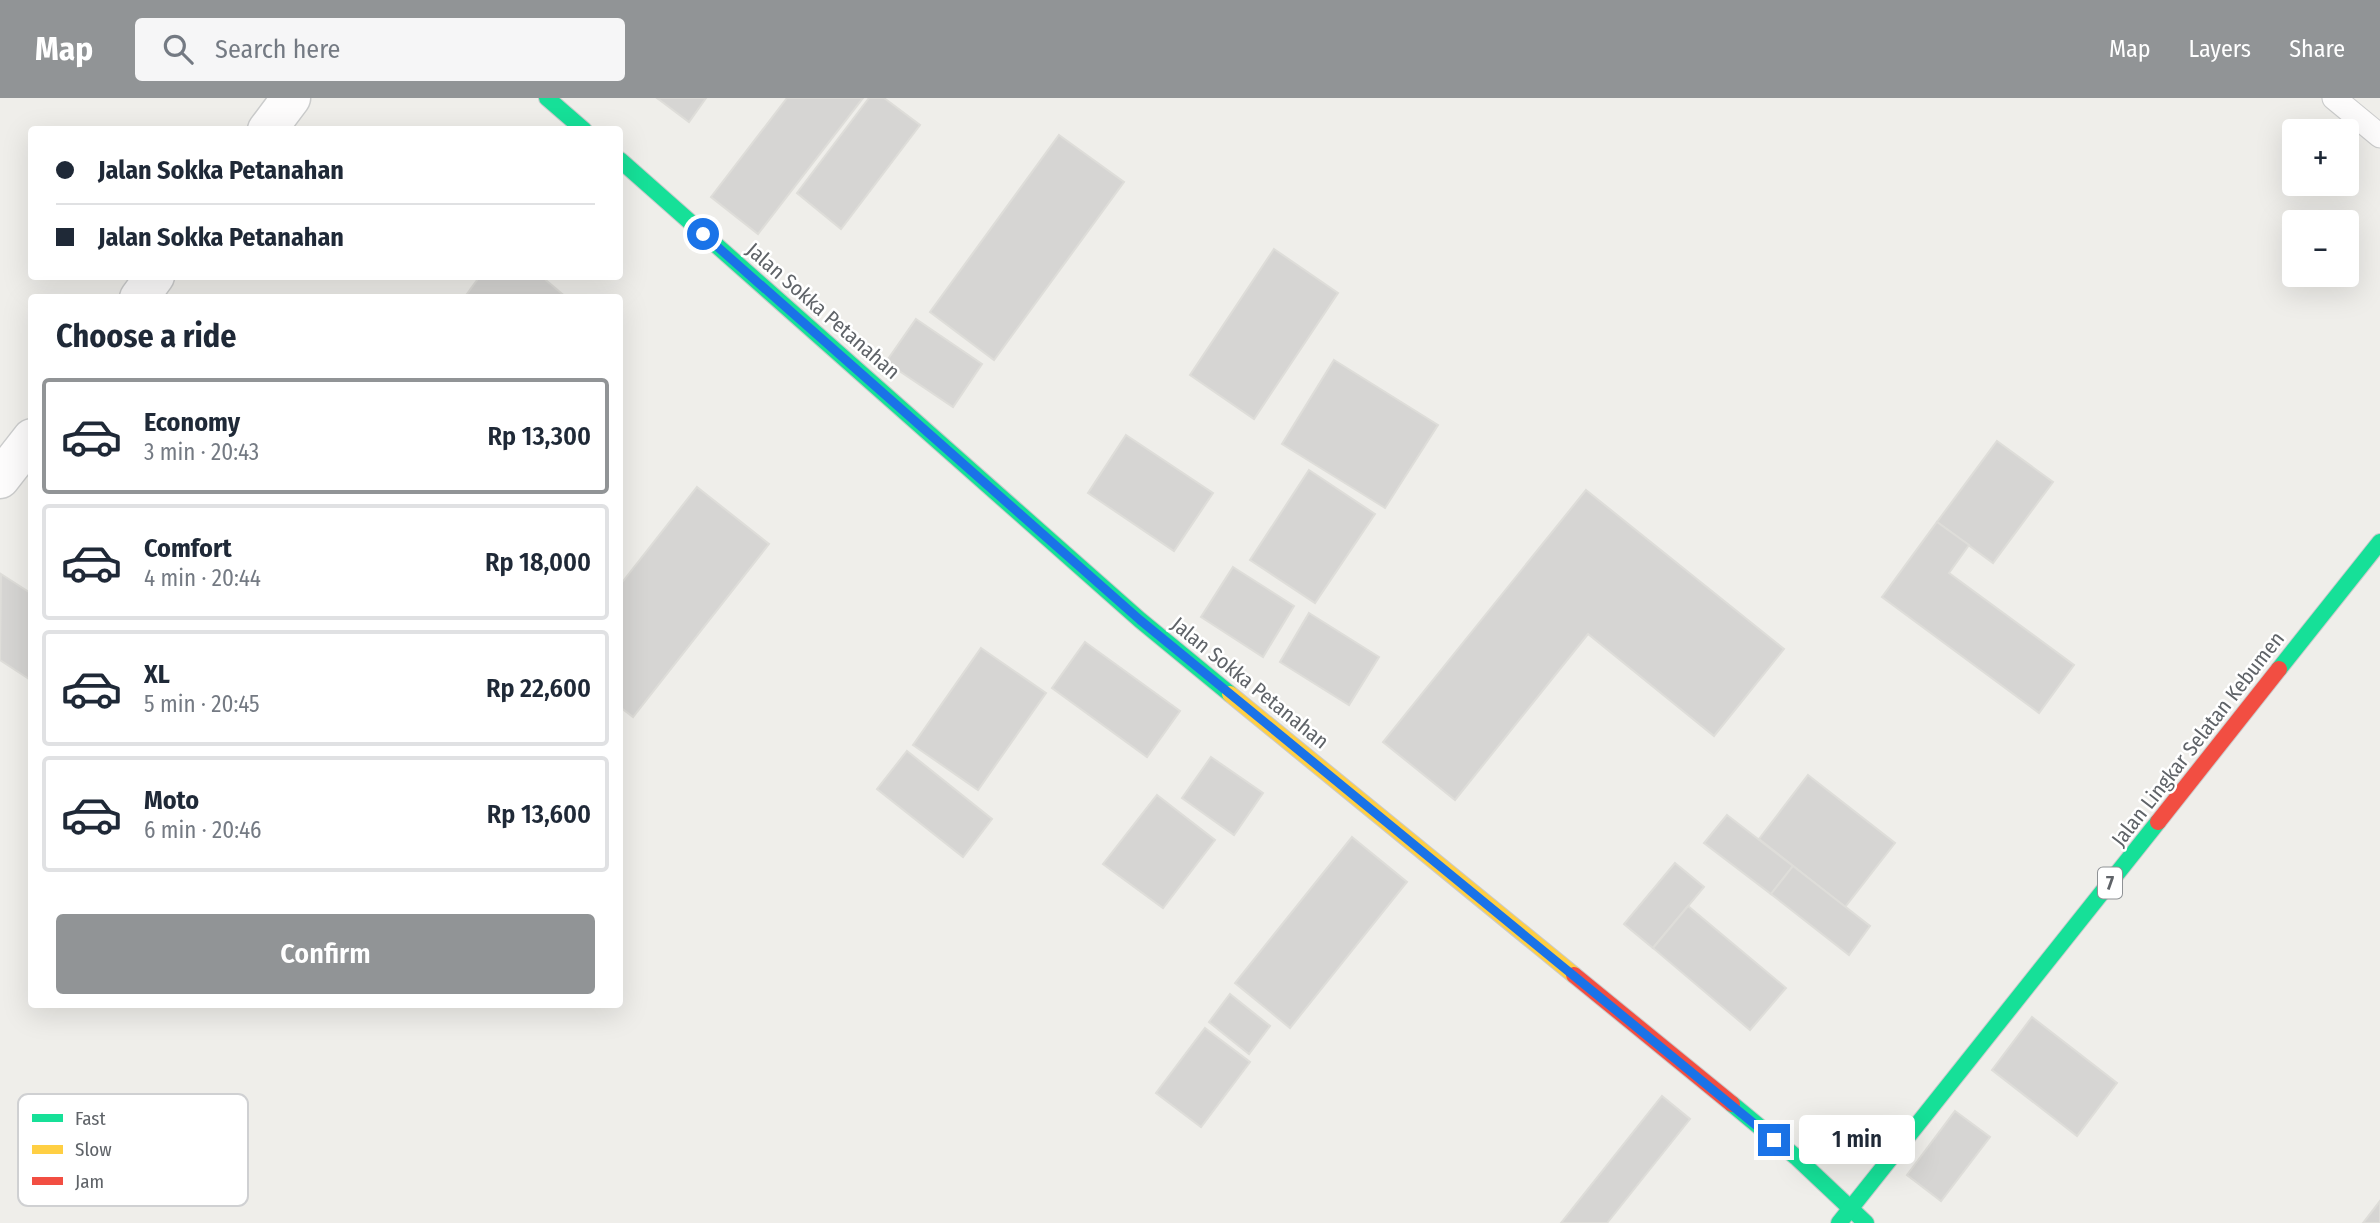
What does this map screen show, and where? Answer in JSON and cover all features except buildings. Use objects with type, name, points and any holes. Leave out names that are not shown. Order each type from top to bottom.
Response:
[{"type":"main road","points":[[547,98],[579,126]]},
{"type":"main road","name":"Jalan Sokka Petanahan","points":[[623,163],[1140,620],[1796,1157],[1866,1223]]},
{"type":"main road","name":"Jalan Lingkar Selatan Kebumen","points":[[1839,1223],[2380,542]]},
{"type":"street","points":[[270,126],[291,98]]},
{"type":"street","points":[[0,479],[28,443]]},
{"type":"lane","points":[[2333,98],[2380,136]]},
{"type":"traffic: fast","points":[[547,98],[579,126]]},
{"type":"traffic: fast","points":[[623,163],[1140,620],[1230,694]]},
{"type":"traffic: fast","points":[[2279,669],[2380,542]]},
{"type":"traffic: fast","points":[[1839,1223],[2158,822]]},
{"type":"traffic: fast","points":[[1732,1104],[1796,1157],[1866,1223]]},
{"type":"traffic: slow","points":[[1230,694],[1574,975]]},
{"type":"traffic: jam","points":[[2158,822],[2279,669]]},
{"type":"traffic: jam","points":[[1574,975],[1732,1104]]},
{"type":"route","points":[[703,234],[1140,620],[1774,1140]]}]
